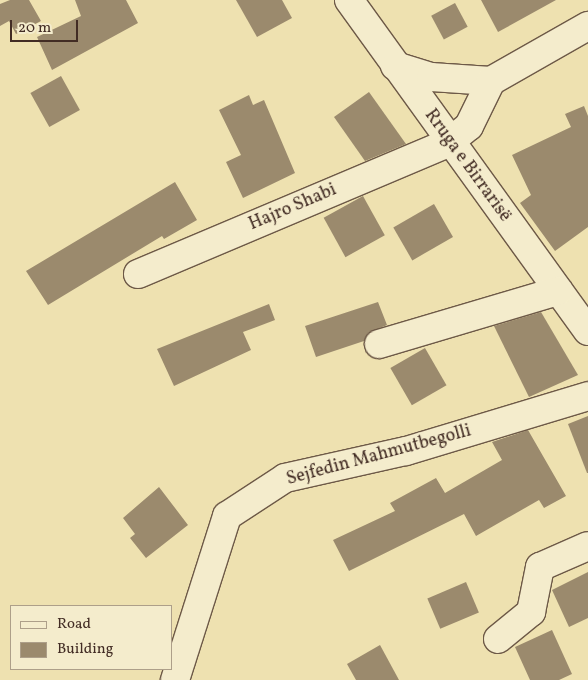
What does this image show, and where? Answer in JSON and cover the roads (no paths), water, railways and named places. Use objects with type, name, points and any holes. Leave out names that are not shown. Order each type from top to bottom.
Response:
[{"type":"street","name":"Rruga e Birrarisë","points":[[349,0],[448,143],[588,330]]},
{"type":"street","points":[[395,66],[431,77],[490,81],[588,26]]},
{"type":"street","name":"Hajro Shabi","points":[[138,274],[448,143],[469,126],[490,81]]},
{"type":"street","points":[[378,344],[558,291]]},
{"type":"street","name":"Sejfedin Mahmutbegolli","points":[[175,680],[227,516],[285,478],[406,451],[588,396]]},
{"type":"street","points":[[498,639],[531,612],[540,568],[588,546]]}]
